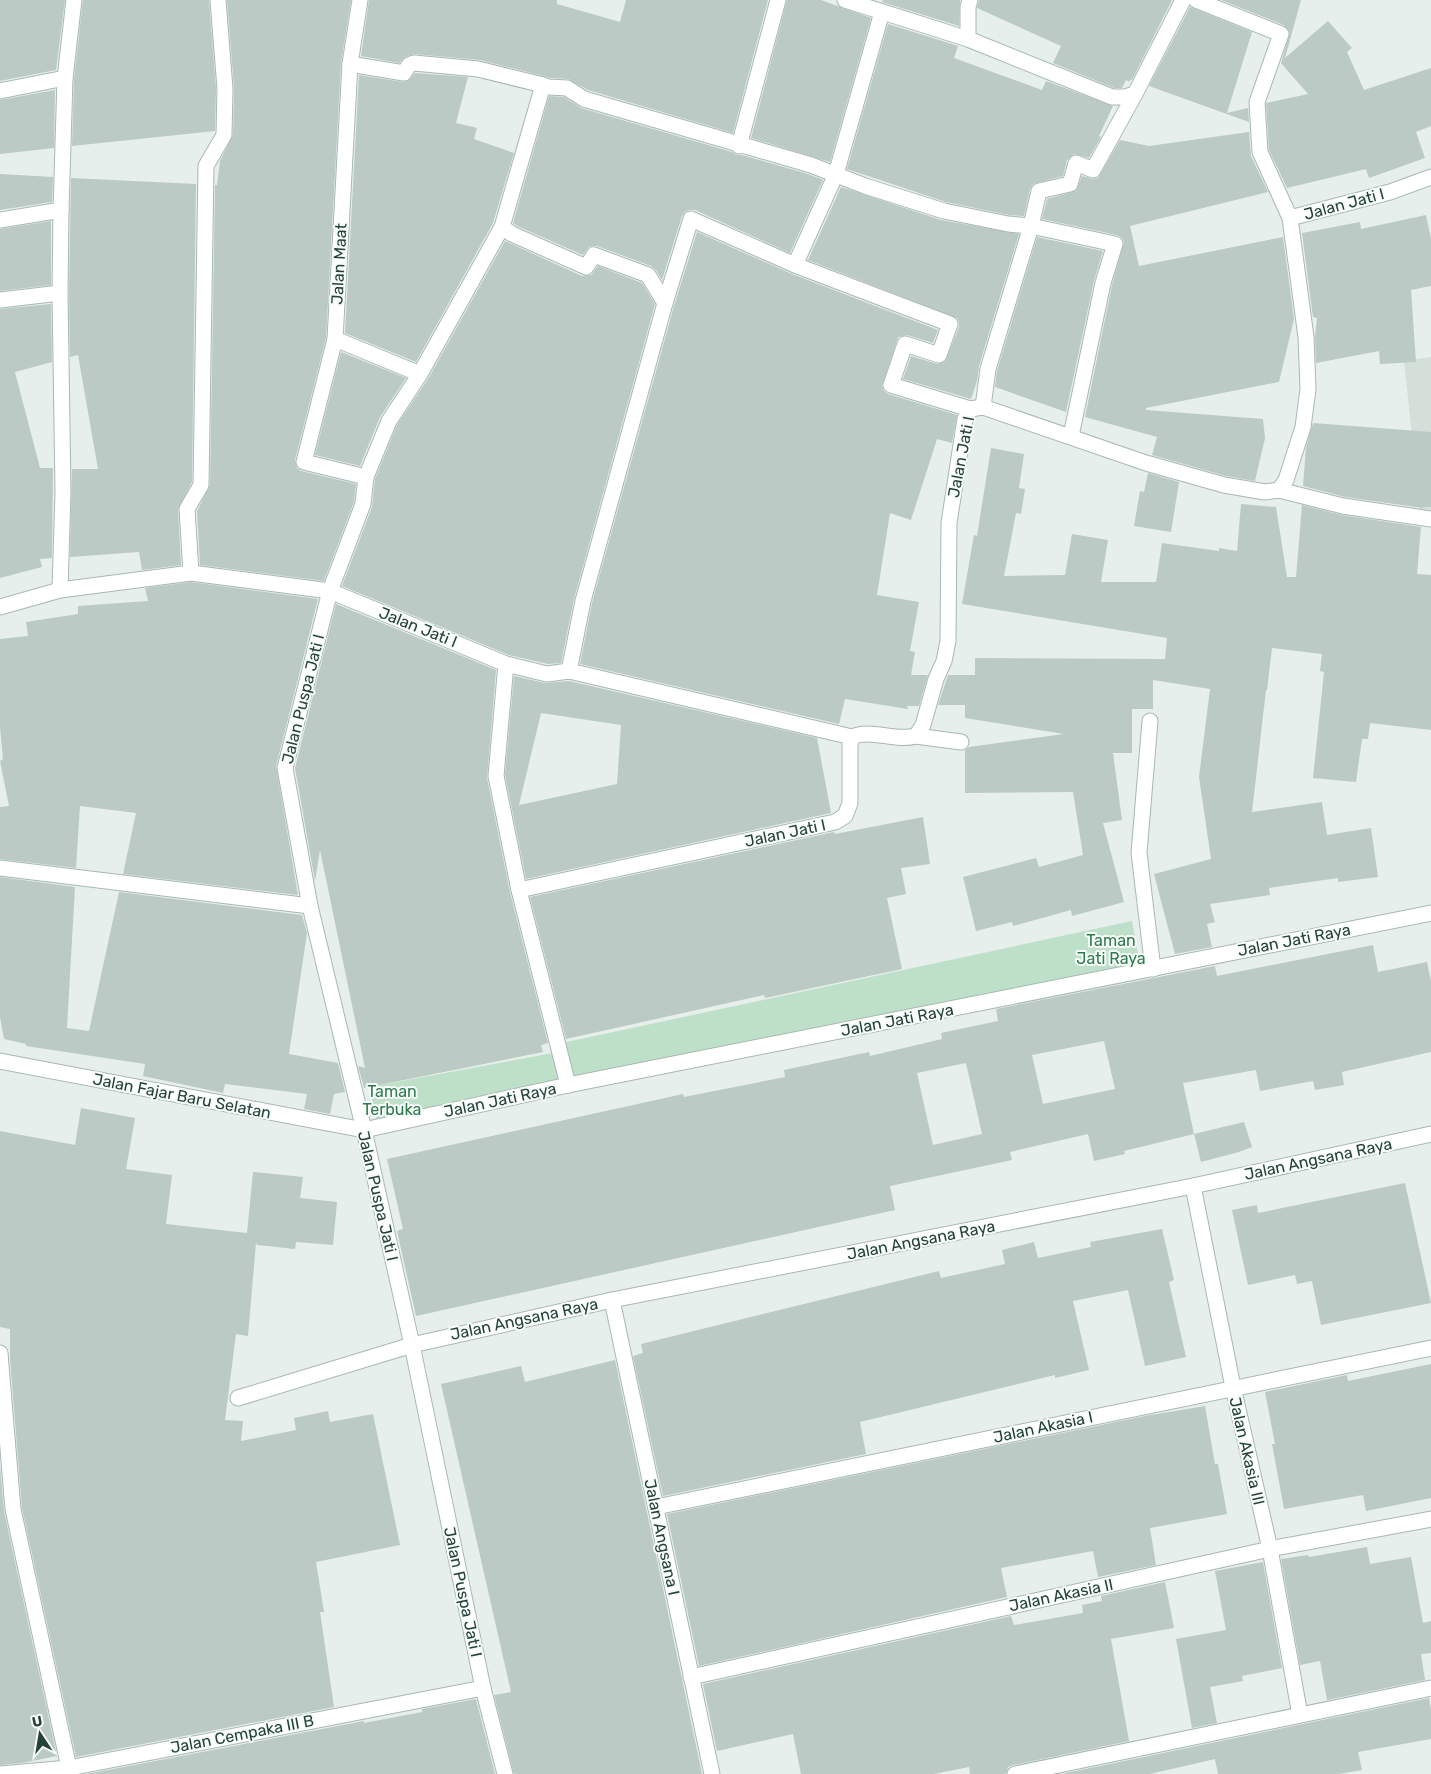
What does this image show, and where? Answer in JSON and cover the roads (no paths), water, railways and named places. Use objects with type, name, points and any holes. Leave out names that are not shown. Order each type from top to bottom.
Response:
[{"type":"street","points":[[60,590],[63,492],[60,293],[61,210],[65,78],[74,0]]},
{"type":"street","points":[[191,573],[187,509],[201,485],[206,166],[224,134],[224,89],[218,0]]},
{"type":"street","name":"Jalan Maat","points":[[360,0],[350,64],[335,339],[304,462],[366,477]]},
{"type":"street","points":[[739,146],[778,0]]},
{"type":"street","points":[[845,0],[968,39],[1112,97],[1125,97],[1135,94]]},
{"type":"street","points":[[968,39],[968,7],[970,0]]},
{"type":"street","points":[[569,671],[583,601],[665,304],[691,219],[795,265],[950,324],[939,356],[905,344],[891,385],[976,408],[1040,191],[1070,184],[1076,163],[1093,170],[1135,94],[1182,0]]},
{"type":"street","points":[[1196,0],[1281,34],[1257,102],[1260,152],[1290,218]]},
{"type":"street","points":[[795,265],[836,174],[882,12]]},
{"type":"street","points":[[350,64],[404,73],[408,65],[414,63],[478,68],[549,87],[567,88],[584,99],[739,146],[811,165],[864,186],[944,210],[1115,244],[1103,283],[1071,436]]},
{"type":"street","points":[[0,91],[65,78]]},
{"type":"street","points":[[330,591],[363,504],[366,477],[389,421],[420,374],[502,227],[543,85]]},
{"type":"street","name":"Jalan Jati I","points":[[916,736],[923,725],[936,679],[944,661],[948,641],[949,523],[965,419],[976,408],[1071,436],[1146,463],[1224,485],[1265,492],[1279,490],[1286,480],[1303,427],[1308,389],[1306,337],[1290,218],[1390,192],[1431,177]]},
{"type":"street","points":[[0,220],[61,210]]},
{"type":"street","points":[[502,227],[512,234],[586,267],[594,255],[648,275],[665,304]]},
{"type":"street","points":[[0,300],[60,293]]},
{"type":"street","points":[[335,339],[420,374]]},
{"type":"street","points":[[1279,490],[1343,506],[1431,519]]},
{"type":"street","name":"Jalan Jati I","points":[[0,606],[60,590],[191,573],[330,591],[506,664],[547,674],[569,671],[852,737],[850,744],[850,803],[845,816],[840,820],[519,890]]},
{"type":"street","name":"Jalan Puspa Jati I","points":[[330,591],[285,768],[310,906],[364,1130],[412,1345],[484,1688],[505,1774]]},
{"type":"street","points":[[506,664],[496,776],[519,890],[568,1085]]},
{"type":"street","points":[[1150,720],[1139,853],[1153,968]]},
{"type":"street","points":[[852,737],[861,734],[903,739],[916,736],[961,742]]},
{"type":"street","points":[[0,868],[310,906]]},
{"type":"street","name":"Jalan Jati Raya","points":[[364,1130],[568,1085],[1431,913]]},
{"type":"street","name":"Jalan Fajar Baru Selatan","points":[[0,1061],[364,1130]]},
{"type":"street","name":"Jalan Angsana Raya","points":[[238,1398],[412,1345],[612,1300],[1193,1186],[1431,1134]]},
{"type":"street","name":"Jalan Akasia III","points":[[1193,1186],[1233,1387],[1270,1549],[1300,1715]]},
{"type":"street","name":"Jalan Angsana I","points":[[612,1300],[712,1774]]},
{"type":"street","name":"Jalan Akasia I","points":[[656,1507],[1233,1387],[1431,1348]]},
{"type":"street","points":[[0,1353],[13,1509],[69,1768]]},
{"type":"street","name":"Jalan Akasia II","points":[[691,1677],[1270,1549],[1431,1519]]},
{"type":"street","name":"Jalan Cempaka III B","points":[[0,1774],[69,1768],[484,1688]]},
{"type":"street","points":[[1016,1774],[1431,1688]]},
{"type":"park label","name":"Taman Jati Raya","points":[[1111,949]]},
{"type":"park label","name":"Taman Terbuka","points":[[392,1100]]}]
